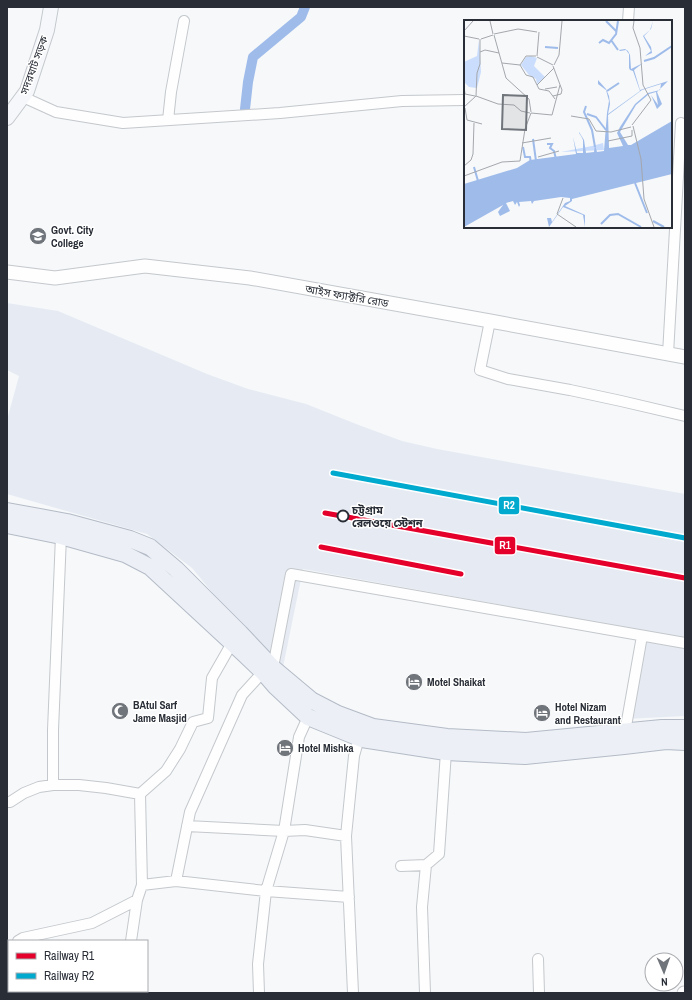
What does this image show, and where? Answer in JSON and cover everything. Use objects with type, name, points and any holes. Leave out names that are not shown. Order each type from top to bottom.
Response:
[{"type":"main road","name":"সদরঘাট সড়ক","points":[[7,108],[22,87],[39,37],[45,7]]},
{"type":"main road","name":"সদরঘাট সড়ক","points":[[7,118],[27,91],[47,30],[51,7]]},
{"type":"main road","points":[[7,511],[67,522],[130,539],[150,547],[176,569],[240,633],[269,671],[276,687],[308,717],[359,738],[446,752],[525,756],[666,741],[685,742]]},
{"type":"main road","points":[[7,526],[61,536],[124,554],[150,567],[232,643],[269,671],[311,700],[338,714],[373,727],[447,737],[526,742],[662,728],[685,728]]},
{"type":"main road","points":[[163,580],[176,569]]},
{"type":"street","points":[[628,20],[629,7]]},
{"type":"street","points":[[168,120],[171,92],[184,21]]},
{"type":"street","points":[[23,97],[56,112],[123,123],[280,113],[402,101],[464,100]]},
{"type":"street","points":[[668,354],[679,123]]},
{"type":"street","name":"আইস ফ্যাক্টরি রোড","points":[[7,272],[55,278],[145,266],[250,278],[685,357]]},
{"type":"street","points":[[490,321],[480,370],[508,380],[570,390],[685,416]]},
{"type":"street","points":[[53,785],[53,730],[61,536]]},
{"type":"street","points":[[176,881],[190,812],[242,695],[269,671],[274,662],[292,574],[685,643]]},
{"type":"street","points":[[625,732],[642,636]]},
{"type":"street","points":[[131,940],[137,900],[142,885],[140,794],[166,771],[180,749],[193,722],[208,718],[212,678],[232,643]]},
{"type":"street","points":[[259,993],[258,964],[266,891],[284,831],[299,737],[308,717]]},
{"type":"street","points":[[353,993],[346,836],[354,756],[359,738]]},
{"type":"street","points":[[401,866],[426,865],[439,854],[446,752]]},
{"type":"street","points":[[7,802],[10,802],[39,786],[53,785],[79,785],[140,794]]},
{"type":"street","points":[[187,826],[284,831],[305,830],[346,836]]},
{"type":"street","points":[[424,993],[422,907],[426,865]]},
{"type":"street","points":[[142,885],[176,881],[266,891],[349,897]]},
{"type":"street","points":[[20,940],[92,923],[137,900]]},
{"type":"street","points":[[538,959],[539,993]]},
{"type":"shaded area","name":"চট্টগ্রাম রেলওয়ে স্টেশন","points":[[7,303],[58,311],[207,374],[248,389],[306,404],[402,441],[437,449],[685,494],[685,716],[625,719],[639,630],[303,569],[283,667],[236,621],[192,568],[147,534],[7,494],[7,420],[19,376],[7,370]]},
{"type":"waterway","points":[[245,109],[253,57],[301,17],[305,7]]},
{"type":"rail line","name":"R2","points":[[333,473],[685,538]]},
{"type":"rail line","name":"R1","points":[[325,513],[685,578]]},
{"type":"rail line","name":"R1","points":[[321,547],[461,574]]},
{"type":"place","name":"Govt. City College","points":[[38,236]]},
{"type":"place","name":"চট্টগ্রাম রেলওয়ে স্টেশন","points":[[343,516]]},
{"type":"place","name":"Motel Shaikat","points":[[414,682]]},
{"type":"place","name":"BAtul Sarf Jame Masjid","points":[[120,711]]},
{"type":"place","name":"Hotel Nizam and Restaurant","points":[[542,713]]},
{"type":"place","name":"Hotel Mishka","points":[[285,748]]}]
